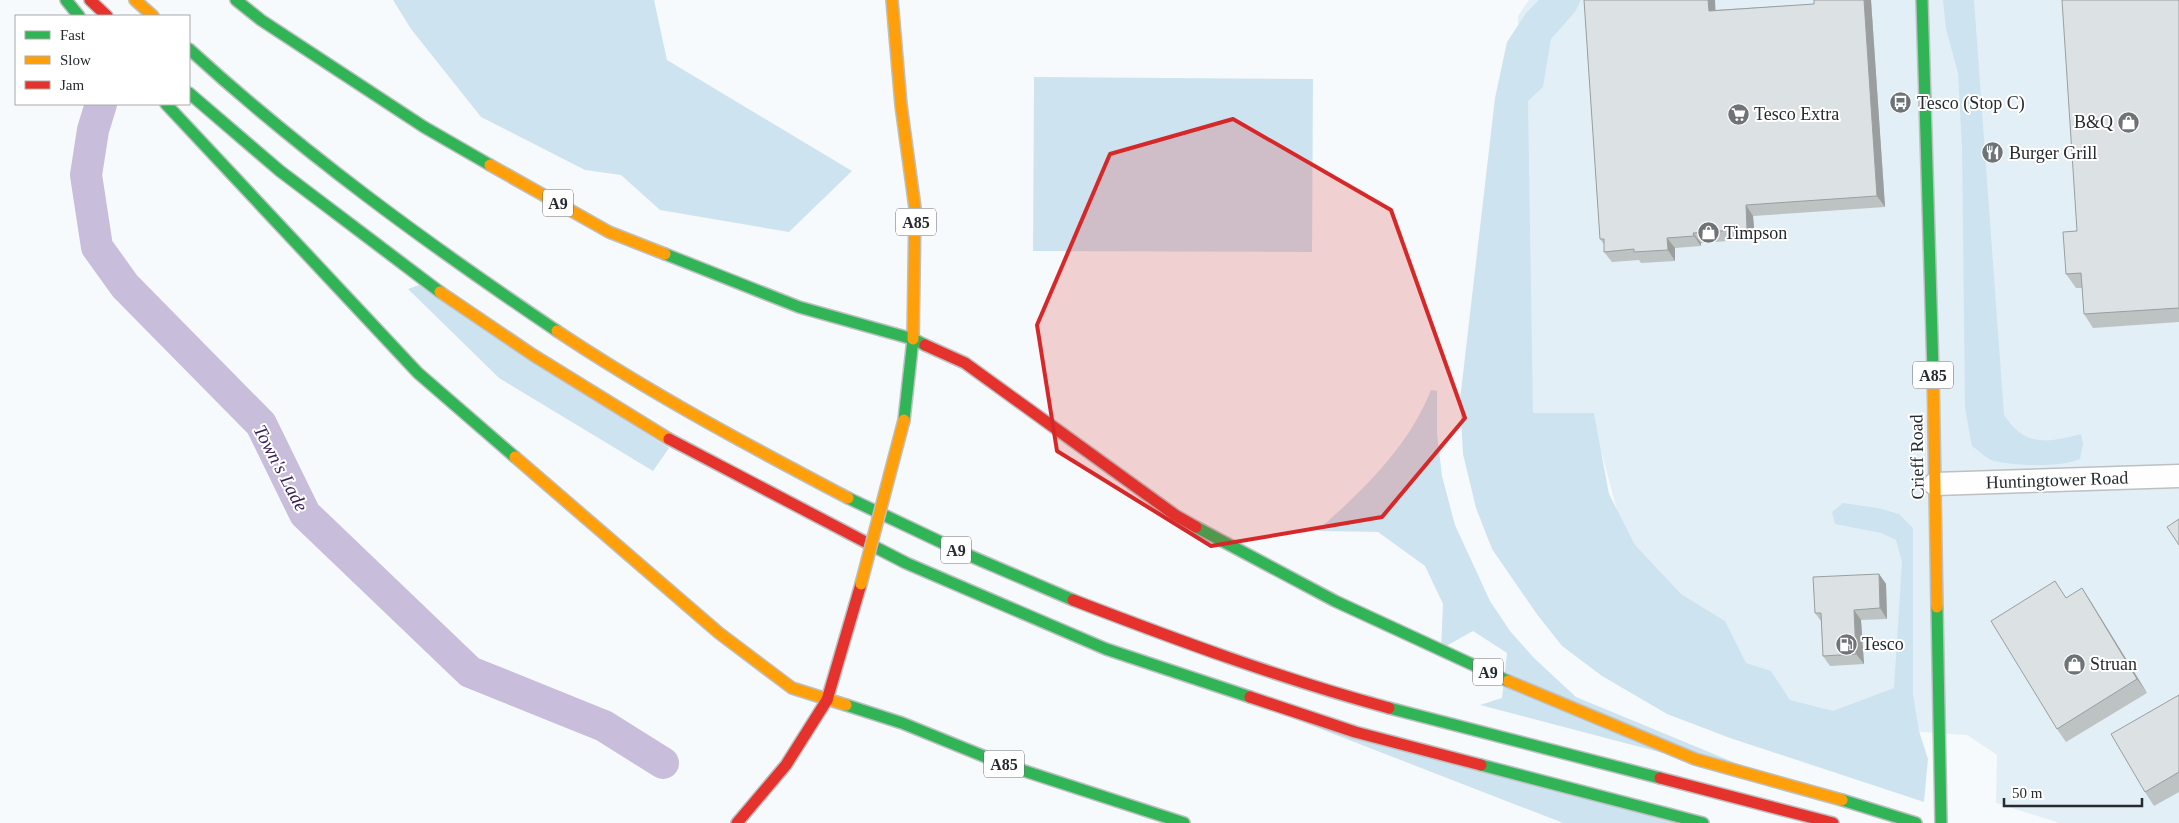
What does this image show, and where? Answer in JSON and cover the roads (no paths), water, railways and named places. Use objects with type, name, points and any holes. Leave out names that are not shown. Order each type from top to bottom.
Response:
[{"type":"main road","points":[[66,0],[78,15]]},
{"type":"main road","points":[[90,0],[105,15]]},
{"type":"main road","points":[[135,0],[152,15]]},
{"type":"main road","name":"A9","points":[[236,0],[262,20],[424,127],[609,232],[799,307],[913,339],[965,363],[1175,515],[1335,601],[1494,675],[1695,759],[1829,796],[1916,823]]},
{"type":"main road","name":"A85","points":[[892,0],[901,105],[915,208],[916,250],[913,339],[904,420],[861,584],[827,700],[902,723],[1003,764],[1184,823]]},
{"type":"main road","name":"Crieff Road","points":[[1922,0],[1935,484],[1941,823]]},
{"type":"main road","name":"A9","points":[[190,50],[290,137],[400,223],[552,330],[674,404],[803,477],[934,540],[1076,601],[1290,679],[1429,718],[1833,823]]},
{"type":"main road","name":"A9","points":[[190,94],[280,170],[360,233],[445,296],[533,355],[665,437],[906,563],[1106,649],[1355,732],[1703,823]]},
{"type":"main road","points":[[167,105],[418,373],[719,633],[792,688],[827,700],[799,747],[761,799],[737,823]]},
{"type":"street","name":"Huntingtower Road","points":[[1935,484],[2179,476]]},
{"type":"waterway","name":"Town's Lade","points":[[101,105],[93,130],[86,175],[97,247],[125,286],[261,424],[305,514],[470,672],[604,726],[663,763]]},
{"type":"place","name":"Tesco (Stop C)","points":[[1901,103]]},
{"type":"place","name":"Tesco Extra","points":[[1738,114]]},
{"type":"place","name":"B&Q","points":[[2129,122]]},
{"type":"place","name":"Burger Grill","points":[[1993,153]]},
{"type":"place","name":"Timpson","points":[[1708,233]]},
{"type":"place","name":"Tesco","points":[[1846,644]]},
{"type":"place","name":"Struan","points":[[2074,664]]}]
